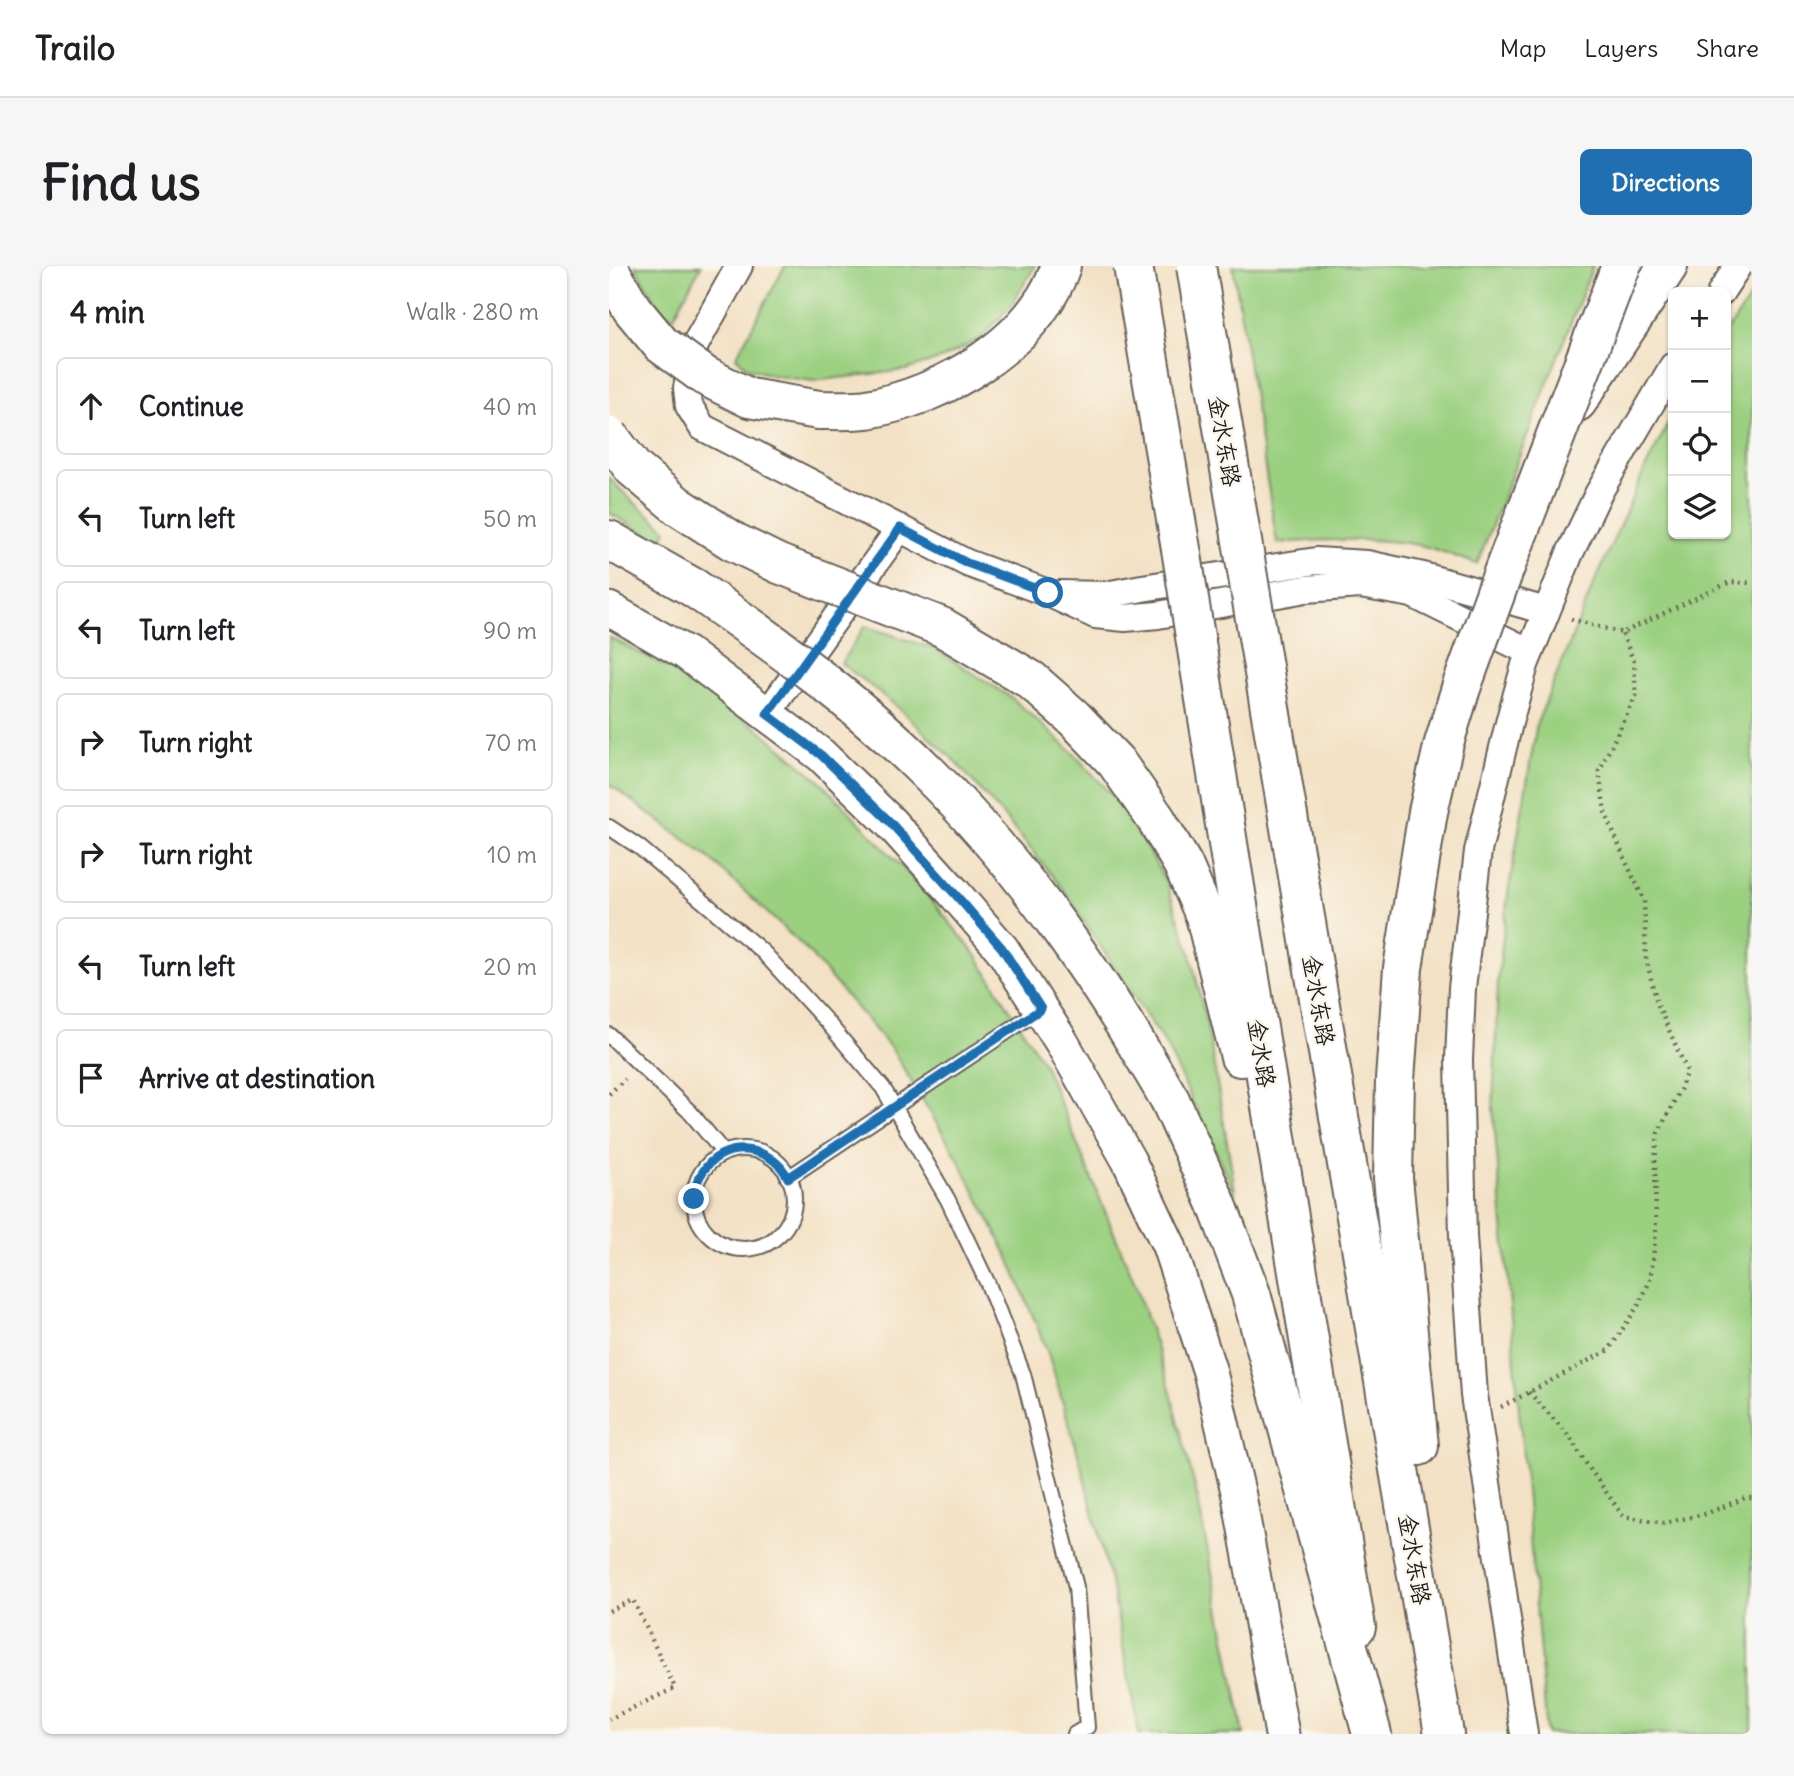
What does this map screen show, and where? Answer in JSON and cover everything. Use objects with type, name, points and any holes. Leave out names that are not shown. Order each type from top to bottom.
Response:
[{"type":"main road","points":[[609,269],[632,309],[661,344],[705,376],[749,398],[819,410],[866,409],[948,383],[988,358],[1028,322],[1056,283],[1061,266]]},
{"type":"main road","name":"金水路","points":[[1133,266],[1295,1251]]},
{"type":"main road","name":"金水东路","points":[[1196,266],[1445,1734]]},
{"type":"main road","points":[[1445,1734],[1393,1178],[1395,1080],[1403,968],[1428,812],[1444,743],[1461,688],[1621,266]]},
{"type":"main road","points":[[1556,433],[1668,266]]},
{"type":"main road","points":[[609,436],[633,468],[678,506],[734,542],[779,564],[942,627],[1031,680],[1074,718],[1116,762],[1156,819],[1183,865],[1205,916],[1247,1084],[1295,1251],[1372,1734]]},
{"type":"main road","points":[[609,540],[694,588],[772,641],[853,705],[927,772],[986,835],[1090,970],[1170,1100],[1216,1202],[1251,1294],[1372,1734]]},
{"type":"street","points":[[739,266],[695,345],[687,388],[689,406],[702,426],[967,563],[1048,593],[1095,615],[1125,618],[1159,615],[1306,589],[1360,585],[1412,594],[1531,652]]},
{"type":"street","points":[[1724,287],[1738,266]]},
{"type":"street","points":[[1524,1734],[1474,1395],[1462,1236],[1459,1060],[1462,988],[1478,850],[1525,665],[1570,553],[1598,494],[1668,375]]},
{"type":"street","points":[[767,714],[900,528]]},
{"type":"street","points":[[1048,593],[1106,595],[1316,561],[1367,564],[1423,576],[1546,611]]},
{"type":"street","points":[[609,609],[686,653],[821,755],[889,821],[1002,948],[1061,1041],[1129,1161],[1169,1246],[1210,1372],[1239,1496],[1282,1734]]},
{"type":"lane","points":[[609,827],[639,847],[763,952],[826,1021],[883,1088],[948,1200],[988,1284],[1023,1374],[1076,1587],[1087,1727],[1075,1734]]},
{"type":"lane","points":[[788,1178],[1041,1009]]},
{"type":"lane","points":[[609,1035],[690,1112],[724,1153]]},
{"type":"lane","points":[[750,1150],[763,1153],[775,1160],[791,1182],[794,1196],[787,1223],[779,1235],[767,1243],[740,1249],[725,1245],[713,1238],[696,1214],[696,1185],[711,1161],[724,1153],[750,1150]]},
{"type":"path","points":[[1546,611],[1622,633],[1730,582],[1752,583]]},
{"type":"path","points":[[1478,1419],[1609,1350],[1639,1304],[1650,1281],[1656,1233],[1655,1160],[1658,1133],[1687,1071],[1657,1003],[1646,958],[1644,900],[1605,812],[1599,771],[1636,695],[1634,662],[1622,633]]},
{"type":"path","points":[[1529,1391],[1569,1437],[1623,1516],[1664,1523],[1706,1514],[1745,1498],[1752,1498]]},
{"type":"path","points":[[609,1611],[633,1600],[674,1688],[609,1719]]},
{"type":"green space","points":[[635,266],[701,266],[673,318],[660,309]]},
{"type":"green space","points":[[785,266],[1035,266],[1011,306],[980,339],[943,358],[906,370],[813,381],[776,376],[747,368],[736,357]]},
{"type":"green space","points":[[1233,266],[1593,266],[1477,564],[1434,549],[1401,542],[1348,540],[1277,543]]},
{"type":"green space","points":[[1752,295],[1752,1734],[1547,1734],[1493,1108],[1498,980],[1508,894],[1537,723],[1593,586],[1668,424],[1668,539],[1731,539],[1731,326]]},
{"type":"green space","points":[[609,478],[667,530],[660,541],[609,513]]},
{"type":"green space","points":[[865,626],[935,649],[1012,698],[1072,752],[1126,810],[1166,882],[1191,955],[1208,1030],[1236,1195],[1167,1047],[1060,885],[954,760],[895,705],[841,663]]},
{"type":"green space","points":[[609,637],[673,670],[760,730],[821,782],[922,888],[976,955],[1044,1064],[1134,1281],[1169,1385],[1196,1491],[1244,1734],[1139,1734],[1112,1588],[1080,1461],[1048,1353],[1009,1258],[956,1155],[891,1048],[805,948],[707,856],[609,784]]},
{"type":"route","points":[[694,1199],[696,1185],[711,1161],[724,1153],[737,1150],[763,1153],[775,1160],[788,1178],[1041,1009],[1002,948],[889,821],[821,755],[767,714],[900,528],[967,563],[1048,593]]}]
